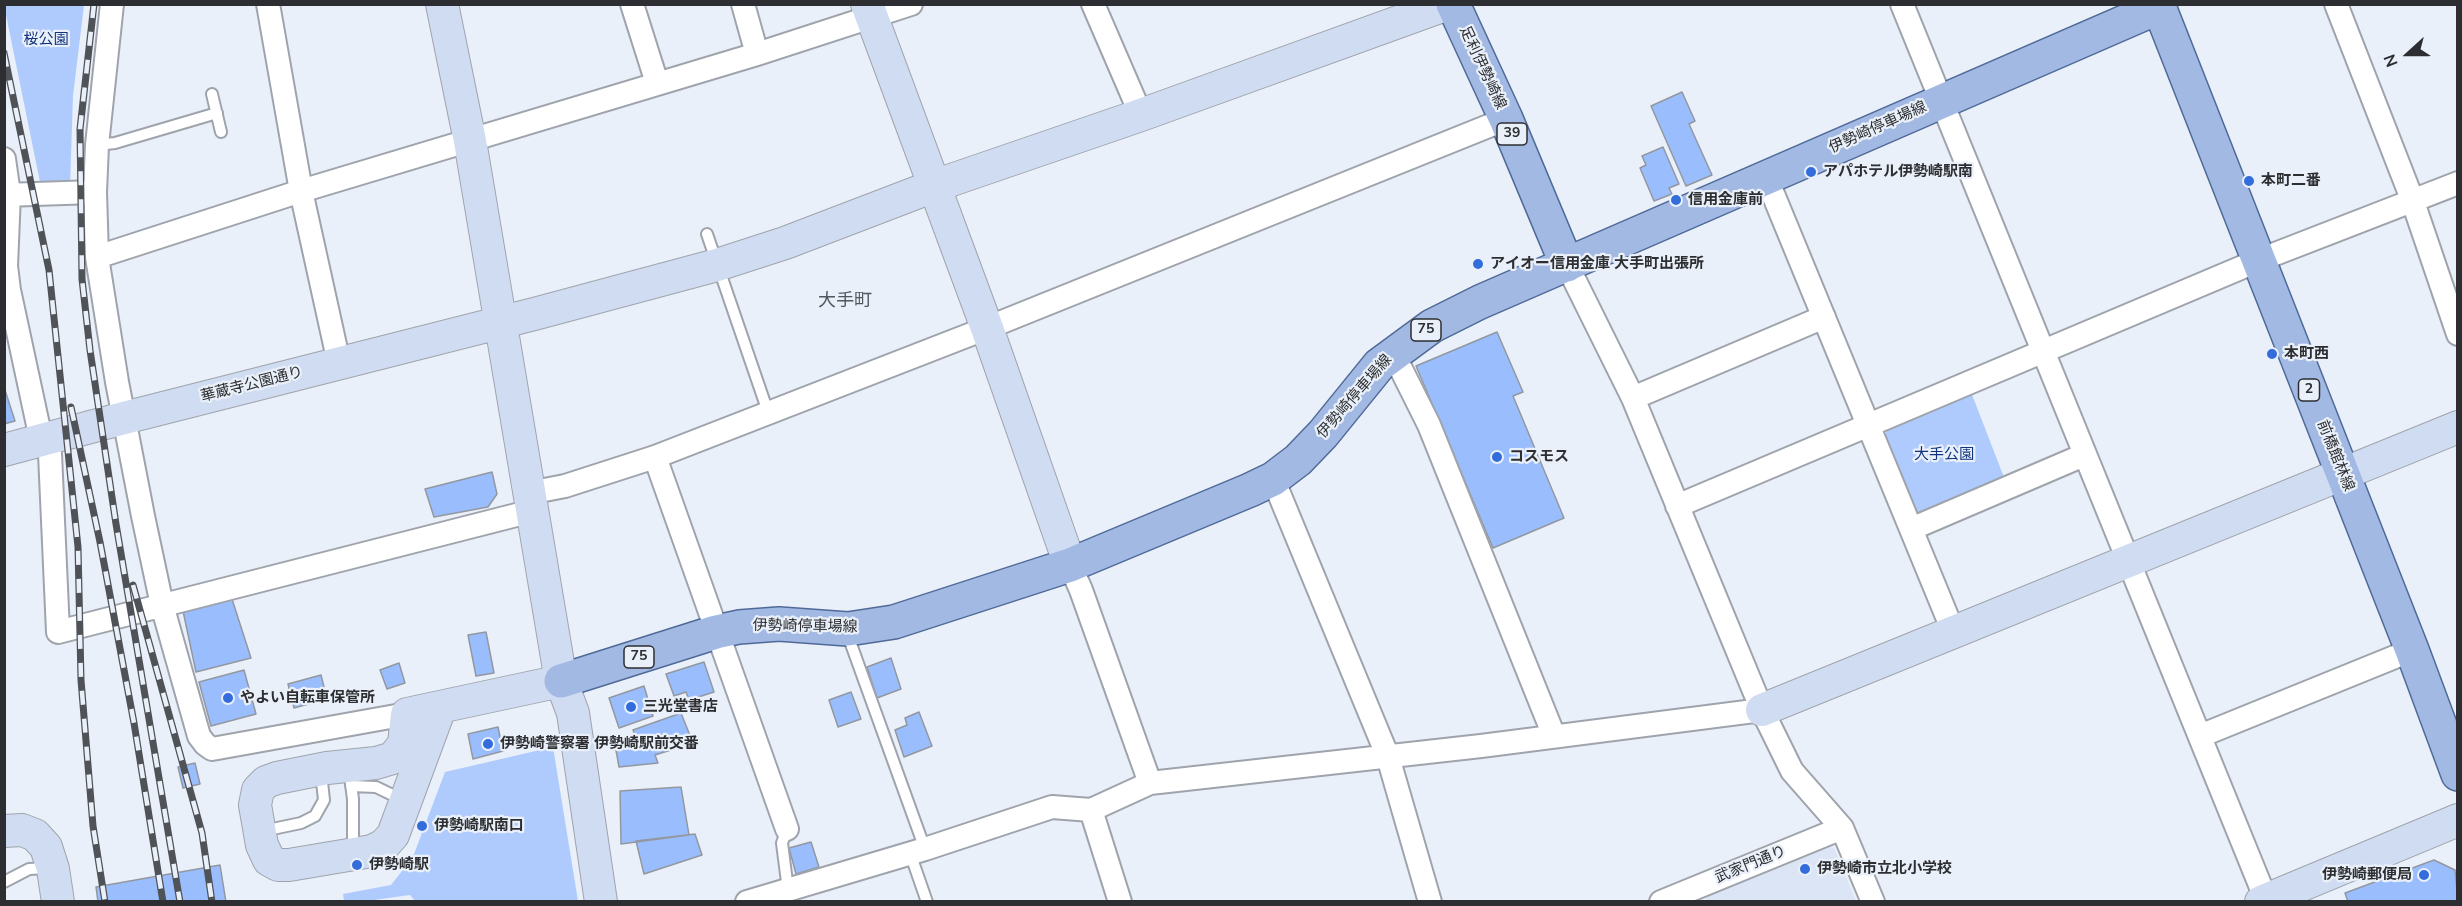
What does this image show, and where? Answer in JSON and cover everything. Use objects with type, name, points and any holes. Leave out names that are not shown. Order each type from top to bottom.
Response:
[{"type":"main road","name":"足利伊勢崎線","points":[[1453,4],[1506,120],[1567,265]]},
{"type":"main road","name":"伊勢崎停車場線","points":[[561,681],[716,632],[739,627],[779,624],[848,629],[875,627],[894,622],[1070,565],[1250,490],[1273,478],[1298,460],[1323,434],[1379,365],[1432,326],[1480,302],[2161,5]]},
{"type":"main road","name":"前橋館林線","points":[[2161,5],[2257,261],[2412,650],[2457,774]]},
{"type":"street","points":[[268,4],[301,191],[339,363]]},
{"type":"street","points":[[442,4],[470,141],[561,681],[573,713],[601,902]]},
{"type":"street","points":[[632,4],[657,83]]},
{"type":"street","points":[[743,4],[758,54]]},
{"type":"street","points":[[97,256],[110,254],[301,191],[758,54],[870,11],[911,4]]},
{"type":"street","points":[[1093,4],[1141,115]]},
{"type":"street","name":"華蔵寺公園通り","points":[[4,450],[717,265],[785,243],[934,186],[1141,115],[1448,4]]},
{"type":"street","points":[[1902,4],[2265,901],[2457,820]]},
{"type":"street","points":[[2336,4],[2412,199],[2457,334]]},
{"type":"street","points":[[115,5],[97,145],[95,192],[97,256],[124,418],[162,605],[199,736],[205,744],[212,748],[441,708],[561,681]]},
{"type":"street","points":[[870,11],[987,328],[1150,783]]},
{"type":"street","points":[[4,159],[7,194],[6,266],[9,290],[38,425],[48,440],[58,632],[531,502],[565,486],[655,457],[987,328],[1506,120]]},
{"type":"street","points":[[1766,177],[1953,631]]},
{"type":"street","points":[[1677,506],[2257,261],[2457,183]]},
{"type":"street","points":[[7,194],[95,192]]},
{"type":"street","points":[[1567,265],[1633,398],[1761,710],[1792,771],[1842,828],[1873,902]]},
{"type":"street","points":[[1633,398],[1824,317]]},
{"type":"street","points":[[1393,353],[1429,424],[1554,736]]},
{"type":"street","points":[[747,902],[790,896],[1052,807],[1091,810],[1150,783],[1388,757],[1761,710],[2457,427]]},
{"type":"street","points":[[1911,529],[2084,455]]},
{"type":"street","points":[[655,457],[787,829]]},
{"type":"street","points":[[1273,478],[1388,757],[1430,902]]},
{"type":"street","points":[[2200,736],[2412,650]]},
{"type":"street","points":[[407,714],[405,739],[398,754],[381,762],[340,774],[277,777],[261,786],[255,806],[259,832],[269,860],[278,865],[289,866],[372,851],[384,845],[393,835],[441,708]]},
{"type":"street","points":[[1091,810],[1120,902]]},
{"type":"street","name":"武家門通り","points":[[1661,902],[1696,895],[1842,828]]},
{"type":"street","points":[[4,831],[22,830],[41,839],[50,854],[58,902]]},
{"type":"lane","points":[[212,94],[221,132]]},
{"type":"lane","points":[[97,145],[116,142],[217,113]]},
{"type":"lane","points":[[707,234],[768,412]]},
{"type":"lane","points":[[848,629],[918,851],[927,902]]},
{"type":"lane","points":[[340,774],[406,801]]},
{"type":"lane","points":[[259,832],[301,823],[315,816],[340,774]]},
{"type":"lane","points":[[340,774],[353,855]]},
{"type":"lane","points":[[787,829],[782,843],[790,896]]},
{"type":"lane","points":[[4,882],[29,869],[53,869]]},
{"type":"shaded area","name":"伊勢崎市立北小学校","points":[[1827,846],[1834,848],[1856,901],[1707,902],[1706,898],[1712,891]]},
{"type":"green space","name":"桜公園","points":[[4,5],[84,5],[73,96],[70,187],[41,187]]},
{"type":"green space","name":"大手公園","points":[[1971,392],[2005,480],[1922,516],[1915,510],[1885,435],[1889,425]]},
{"type":"green space","points":[[553,747],[578,901],[416,902],[410,895],[367,901],[344,901],[343,894],[391,885],[406,866],[414,854],[445,772]]},
{"type":"building","points":[[1682,92],[1695,121],[1689,124],[1712,175],[1686,186],[1651,106]]},
{"type":"building","points":[[1663,147],[1679,184],[1669,188],[1672,194],[1654,201],[1640,168],[1646,165],[1642,156]]},
{"type":"building","name":"コスモス","points":[[1497,332],[1523,392],[1513,396],[1564,518],[1493,548],[1416,366]]},
{"type":"building","points":[[4,387],[15,421],[4,424]]},
{"type":"building","points":[[492,472],[497,494],[488,507],[434,517],[425,489]]},
{"type":"building","points":[[231,596],[251,658],[196,672],[183,611]]},
{"type":"building","points":[[486,632],[494,673],[476,676],[468,635]]},
{"type":"building","points":[[891,658],[901,689],[877,698],[867,667]]},
{"type":"building","points":[[704,662],[714,692],[689,700],[686,692],[674,696],[666,674]]},
{"type":"building","points":[[399,663],[405,683],[387,689],[380,670]]},
{"type":"building","name":"やよい自転車保管所","points":[[244,670],[256,714],[211,726],[199,682]]},
{"type":"building","points":[[321,675],[327,699],[294,708],[288,684]]},
{"type":"building","name":"三光堂書店","points":[[644,686],[653,716],[619,728],[609,698]]},
{"type":"building","points":[[851,692],[861,719],[838,727],[829,700]]},
{"type":"building","points":[[919,712],[932,746],[904,757],[895,730],[907,725],[905,718]]},
{"type":"building","points":[[681,713],[693,743],[655,755],[658,763],[619,767],[614,739],[635,736],[633,730]]},
{"type":"building","points":[[498,727],[503,751],[473,759],[468,734]]},
{"type":"building","points":[[195,763],[200,784],[183,788],[178,767]]},
{"type":"building","points":[[681,787],[689,835],[621,844],[620,791]]},
{"type":"building","points":[[695,834],[702,855],[644,874],[636,841]]},
{"type":"building","points":[[811,842],[819,867],[796,874],[789,848]]},
{"type":"building","name":"伊勢崎郵便局","points":[[2434,860],[2455,870],[2458,902],[2348,902],[2345,893]]},
{"type":"building","points":[[220,865],[226,902],[98,902],[96,887]]},
{"type":"railway","points":[[94,4],[80,129],[82,279],[90,350],[116,524],[180,902]]},
{"type":"railway","points":[[4,53],[49,270],[78,547],[81,680],[93,826],[105,902]]},
{"type":"railway","points":[[71,407],[100,542],[134,723],[163,902]]},
{"type":"railway","points":[[133,585],[202,833],[212,902]]},
{"type":"place","name":"アパホテル伊勢崎駅南","points":[[1811,172]]},
{"type":"place","name":"本町二番","points":[[2249,181]]},
{"type":"place","name":"信用金庫前","points":[[1676,200]]},
{"type":"place","name":"アイオー信用金庫 大手町出張所","points":[[1478,264]]},
{"type":"place","name":"本町西","points":[[2272,354]]},
{"type":"place","name":"コスモス","points":[[1497,457]]},
{"type":"place","name":"やよい自転車保管所","points":[[228,698]]},
{"type":"place","name":"三光堂書店","points":[[631,707]]},
{"type":"place","name":"伊勢崎警察署 伊勢崎駅前交番","points":[[488,744]]},
{"type":"place","name":"伊勢崎駅南口","points":[[422,826]]},
{"type":"place","name":"伊勢崎駅","points":[[357,865]]},
{"type":"place","name":"伊勢崎市立北小学校","points":[[1805,869]]},
{"type":"place","name":"伊勢崎郵便局","points":[[2424,875]]},
{"type":"district","name":"大手町","points":[[845,302]]}]
